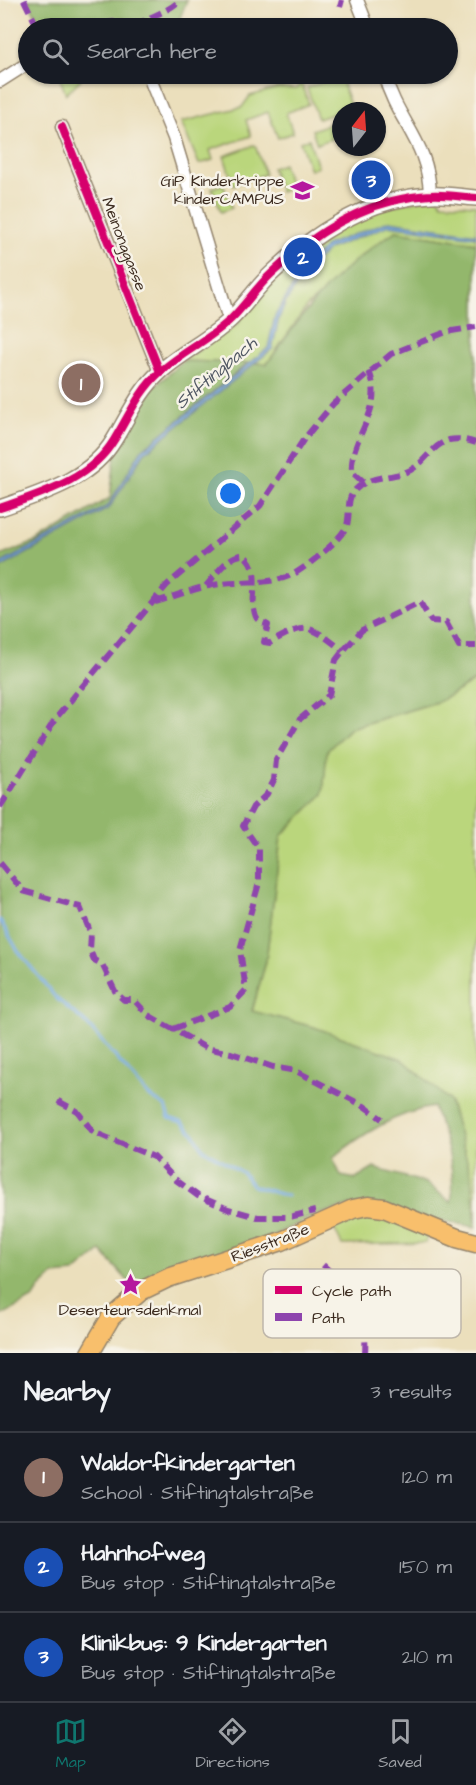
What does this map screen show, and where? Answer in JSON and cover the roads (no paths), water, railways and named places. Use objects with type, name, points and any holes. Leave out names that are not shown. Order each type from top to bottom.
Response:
[{"type":"main road","name":"Riesstraße","points":[[90,1353],[111,1317],[141,1291],[168,1278],[282,1241],[353,1209],[368,1206],[384,1208],[457,1238],[476,1243]]},
{"type":"street","points":[[357,0],[364,18]]},
{"type":"street","points":[[0,81],[18,70]]},
{"type":"street","points":[[152,84],[174,138],[231,319]]},
{"type":"street","points":[[387,84],[394,105],[421,146],[429,179],[430,195]]},
{"type":"street","name":"Meinonggasse","points":[[62,127],[160,372]]},
{"type":"street","points":[[0,508],[74,479],[99,460],[114,440],[135,400],[160,372],[231,319],[270,275],[299,249],[345,217],[389,202],[430,195],[476,198]]},
{"type":"water","name":"Stiftingbach","points":[[389,221],[476,234],[476,237],[389,225],[329,249],[306,271],[286,302],[279,318],[272,349],[144,453],[109,508],[0,568],[0,564],[108,506],[141,451],[268,348],[275,316],[303,269],[327,245]]},
{"type":"waterway","points":[[0,920],[18,951],[56,998],[87,1024],[149,1096],[165,1106],[169,1118],[182,1122],[194,1134],[203,1149],[243,1173],[253,1186],[287,1196]]},
{"type":"place","name":"Klinikbus: 9 Kindergarten","points":[[371,180]]},
{"type":"place","name":"GiP Kinderkrippe kinderCAMPUS","points":[[302,190]]},
{"type":"place","name":"Hahnhofweg","points":[[303,257]]},
{"type":"place","name":"Waldorfkindergarten","points":[[81,383]]},
{"type":"place","name":"Deserteursdenkmal","points":[[130,1285]]}]
